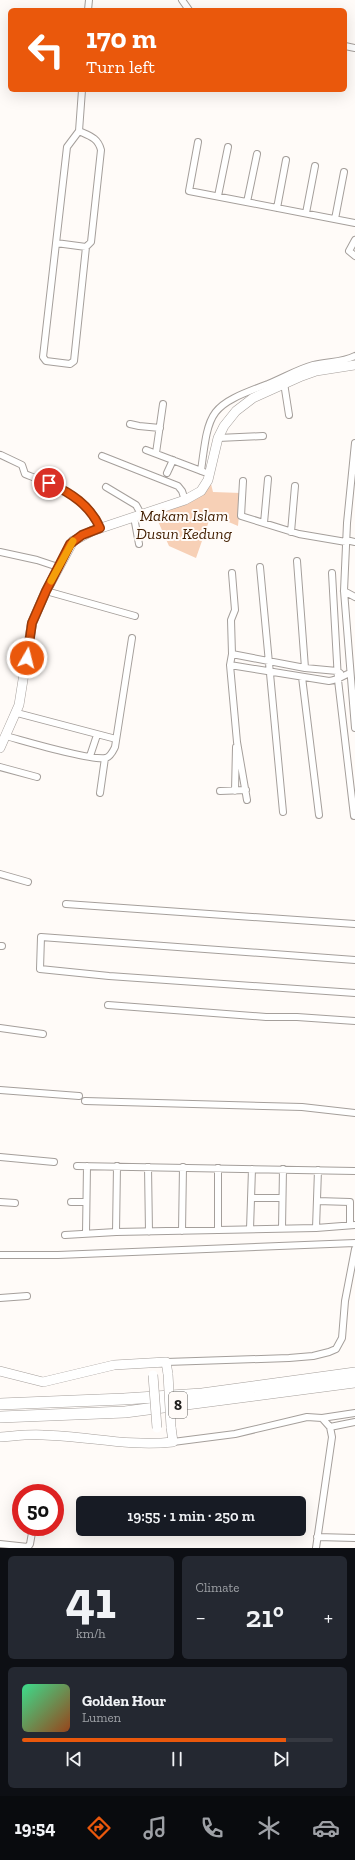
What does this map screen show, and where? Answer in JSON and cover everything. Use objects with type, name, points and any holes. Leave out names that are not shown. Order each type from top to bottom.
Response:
[{"type":"highway","name":"8","points":[[0,1404],[202,1394],[355,1373]]},
{"type":"highway","name":"8","points":[[0,1417],[125,1412],[355,1382]]},
{"type":"main road","points":[[0,748],[3,737],[17,712],[22,694],[32,623],[55,566],[73,541],[99,525],[184,496],[197,495],[204,489],[204,472],[224,426],[243,404],[284,383],[331,365],[355,365]]},
{"type":"main road","points":[[0,1371],[43,1382],[114,1365],[166,1362],[172,1442],[157,1444],[128,1443],[43,1435],[0,1437]]},
{"type":"main road","points":[[151,1363],[157,1444]]},
{"type":"street","points":[[82,92],[79,131],[67,147],[43,357],[46,361],[70,364],[74,361],[86,246]]},
{"type":"street","points":[[56,243],[86,246],[91,242],[101,150],[100,144],[95,138],[79,131]]},
{"type":"street","points":[[198,142],[189,191],[355,223]]},
{"type":"street","points":[[218,196],[228,147]]},
{"type":"street","points":[[247,202],[257,154]]},
{"type":"street","points":[[277,208],[286,160]]},
{"type":"street","points":[[306,213],[315,166]]},
{"type":"street","points":[[335,219],[344,172]]},
{"type":"street","points":[[355,240],[349,250],[349,253],[355,256]]},
{"type":"street","points":[[146,450],[204,472],[207,427],[210,419],[222,405],[234,396],[312,365],[331,365],[349,360],[355,356]]},
{"type":"street","points":[[284,383],[289,415]]},
{"type":"street","points":[[156,453],[163,404]]},
{"type":"street","points":[[130,424],[160,428]]},
{"type":"street","points":[[218,438],[263,436]]},
{"type":"street","points":[[355,443],[353,489],[346,541],[344,591],[347,674],[355,728]]},
{"type":"street","points":[[1,456],[22,465],[25,474],[60,488],[82,502],[99,525]]},
{"type":"street","points":[[102,456],[178,486],[184,496]]},
{"type":"street","points":[[167,473],[172,460]]},
{"type":"street","points":[[264,523],[268,478]]},
{"type":"street","points":[[243,481],[241,516],[291,532],[355,542]]},
{"type":"street","points":[[291,532],[295,486]]},
{"type":"street","points":[[106,487],[138,512],[139,544]]},
{"type":"street","points":[[0,552],[55,566]]},
{"type":"street","points":[[297,561],[305,668]]},
{"type":"street","points":[[260,567],[269,660],[268,670],[283,812]]},
{"type":"street","points":[[232,573],[235,610],[231,620],[232,654],[230,665],[237,742],[247,800]]},
{"type":"street","points":[[332,573],[337,671],[354,816]]},
{"type":"street","points":[[46,591],[135,616]]},
{"type":"street","points":[[344,591],[355,597]]},
{"type":"street","points":[[3,737],[90,756],[105,758],[113,752],[132,638]]},
{"type":"street","points":[[232,654],[305,668],[337,671],[347,674]]},
{"type":"street","points":[[230,665],[322,680],[338,680],[347,674]]},
{"type":"street","points":[[302,677],[319,816]]},
{"type":"street","points":[[17,712],[116,739]]},
{"type":"street","points":[[90,756],[97,735]]},
{"type":"street","points":[[235,791],[235,752],[237,742]]},
{"type":"street","points":[[100,793],[105,758]]},
{"type":"street","points":[[0,767],[37,777]]},
{"type":"street","points":[[220,791],[246,790]]},
{"type":"street","points":[[0,874],[28,882]]},
{"type":"street","points":[[66,904],[355,924]]},
{"type":"street","points":[[355,960],[41,937],[40,969],[109,976],[355,993]]},
{"type":"street","points":[[108,1006],[266,1017],[355,1021]]},
{"type":"street","points":[[0,1028],[43,1034]]},
{"type":"street","points":[[0,1090],[79,1096]]},
{"type":"street","points":[[85,1101],[302,1107],[355,1112]]},
{"type":"street","points":[[0,1157],[54,1162]]},
{"type":"street","points":[[77,1166],[355,1171]]},
{"type":"street","points":[[86,1233],[87,1166]]},
{"type":"street","points":[[116,1232],[117,1166]]},
{"type":"street","points":[[148,1167],[149,1232]]},
{"type":"street","points":[[182,1231],[183,1168]]},
{"type":"street","points":[[218,1168],[218,1230]]},
{"type":"street","points":[[250,1229],[252,1169]]},
{"type":"street","points":[[282,1228],[283,1169]]},
{"type":"street","points":[[316,1228],[318,1170]]},
{"type":"street","points":[[251,1198],[282,1198]]},
{"type":"street","points":[[65,1235],[116,1232],[316,1228],[352,1225],[350,1202],[317,1201]]},
{"type":"street","points":[[0,1202],[15,1203]]},
{"type":"street","points":[[71,1202],[86,1202]]},
{"type":"street","points":[[0,1255],[58,1255],[355,1243]]},
{"type":"street","points":[[166,1362],[289,1358],[329,1352],[336,1349],[342,1338],[345,1301],[355,1248]]},
{"type":"street","points":[[0,1298],[27,1296]]},
{"type":"street","points":[[172,1442],[235,1434],[307,1417],[322,1418],[355,1413]]},
{"type":"street","points":[[316,1548],[332,1444],[330,1427],[322,1418]]},
{"type":"street","points":[[330,1427],[355,1422]]},
{"type":"street","points":[[0,1544],[28,1547],[31,1536]]},
{"type":"street","points":[[317,1537],[355,1538]]},
{"type":"green space","name":"Makam Islam Dusun Kedung","points":[[211,484],[213,492],[241,493],[238,526],[217,517],[210,518],[196,558],[169,546],[153,510],[205,492]]},
{"type":"slow traffic","points":[[51,581],[73,541]]},
{"type":"route","points":[[27,658],[32,623],[46,591],[70,544],[82,535],[100,528],[89,509],[82,502],[49,483]]}]
